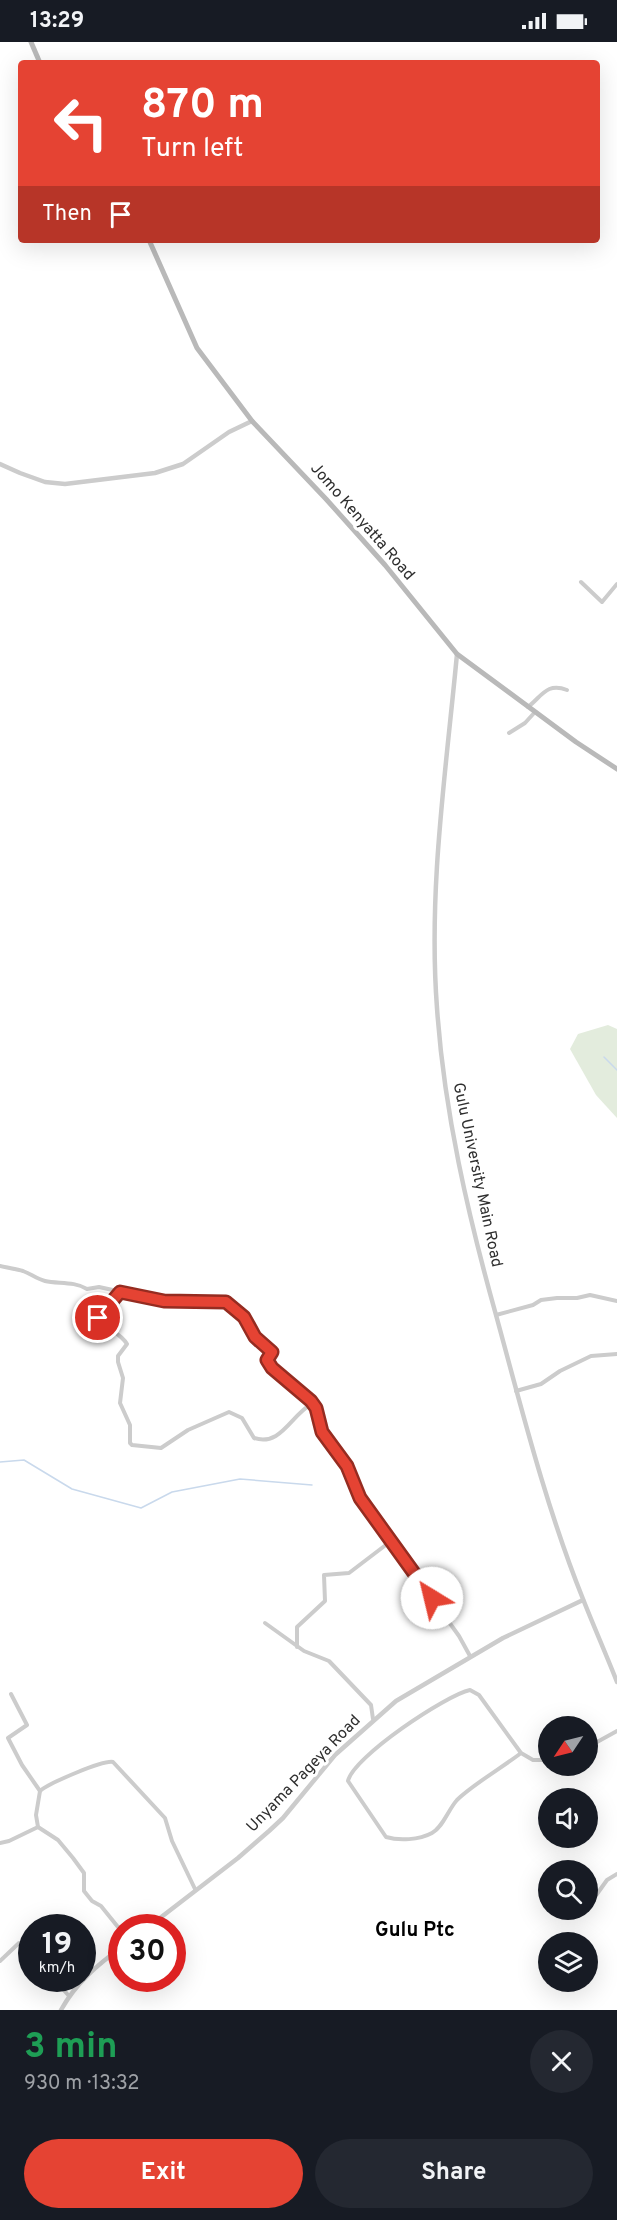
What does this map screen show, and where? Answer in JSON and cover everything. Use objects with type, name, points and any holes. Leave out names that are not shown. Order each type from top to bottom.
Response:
[{"type":"main road","points":[[31,42],[39,60]]},
{"type":"main road","name":"Jomo Kenyatta Road","points":[[150,243],[197,348],[252,421],[385,565],[457,654],[617,769]]},
{"type":"street","points":[[0,464],[45,482],[65,484],[155,473],[183,464],[229,432],[252,421]]},
{"type":"street","points":[[581,582],[602,602],[617,584]]},
{"type":"street","name":"Gulu University Main Road","points":[[457,654],[434,892],[439,1048],[474,1232],[516,1392],[549,1501],[583,1599],[617,1682]]},
{"type":"street","points":[[528,707],[546,690],[558,687],[567,690]]},
{"type":"street","points":[[509,733],[525,723],[535,712]]},
{"type":"street","points":[[0,1266],[26,1272],[50,1282],[56,1281],[87,1289],[99,1287],[164,1301],[226,1302],[244,1317],[255,1337],[272,1352],[267,1360],[272,1368],[311,1401],[316,1408],[322,1432],[347,1466],[360,1498],[459,1636],[470,1656]]},
{"type":"street","points":[[120,1292],[98,1318],[127,1344],[118,1356],[118,1367],[123,1378],[120,1403],[130,1425],[132,1445],[161,1448],[188,1430],[229,1412],[242,1418],[254,1438],[262,1440],[285,1431],[302,1410],[310,1405],[311,1401]]},
{"type":"street","points":[[496,1315],[549,1299],[590,1295],[617,1301]]},
{"type":"street","points":[[516,1392],[541,1384],[560,1371],[591,1356],[617,1354]]},
{"type":"street","points":[[297,1647],[297,1628],[325,1601],[324,1575],[349,1573],[391,1541]]},
{"type":"street","name":"Unyama Pageya Road","points":[[164,1914],[238,1858],[283,1818],[335,1755],[396,1701],[503,1638],[583,1599]]},
{"type":"street","points":[[265,1623],[297,1647],[320,1656],[334,1665],[371,1705],[374,1719]]},
{"type":"street","points":[[521,1753],[457,1800],[434,1832],[408,1839],[390,1838],[384,1835],[348,1781],[350,1774],[357,1766],[392,1734],[470,1690],[484,1701],[521,1753],[533,1760],[538,1760]]},
{"type":"street","points":[[11,1694],[27,1725],[8,1738],[22,1765],[40,1791]]},
{"type":"street","points":[[598,1741],[617,1731]]},
{"type":"street","points":[[108,1915],[84,1891],[85,1876],[80,1866],[58,1840],[38,1827],[36,1815],[40,1791],[47,1785],[107,1761],[113,1762],[165,1818],[172,1841],[195,1889]]},
{"type":"street","points":[[0,1843],[38,1827]]},
{"type":"street","points":[[598,1893],[607,1880],[617,1874]]},
{"type":"street","points":[[0,1960],[18,1944]]},
{"type":"street","points":[[61,2010],[85,1976],[108,1958]]},
{"type":"street","points":[[65,1992],[69,1996]]},
{"type":"green space","points":[[608,1025],[617,1029],[617,1118],[596,1095],[570,1049],[578,1034]]},
{"type":"waterway","points":[[604,1057],[617,1070]]},
{"type":"waterway","points":[[0,1462],[24,1460],[72,1489],[141,1508],[172,1492],[240,1479],[312,1485]]},
{"type":"district","name":"Gulu Ptc","points":[[415,1931]]},
{"type":"route","points":[[98,1318],[120,1292],[164,1301],[226,1302],[244,1317],[255,1337],[272,1352],[267,1360],[272,1368],[311,1401],[316,1408],[322,1432],[347,1466],[360,1498],[432,1598]]}]
